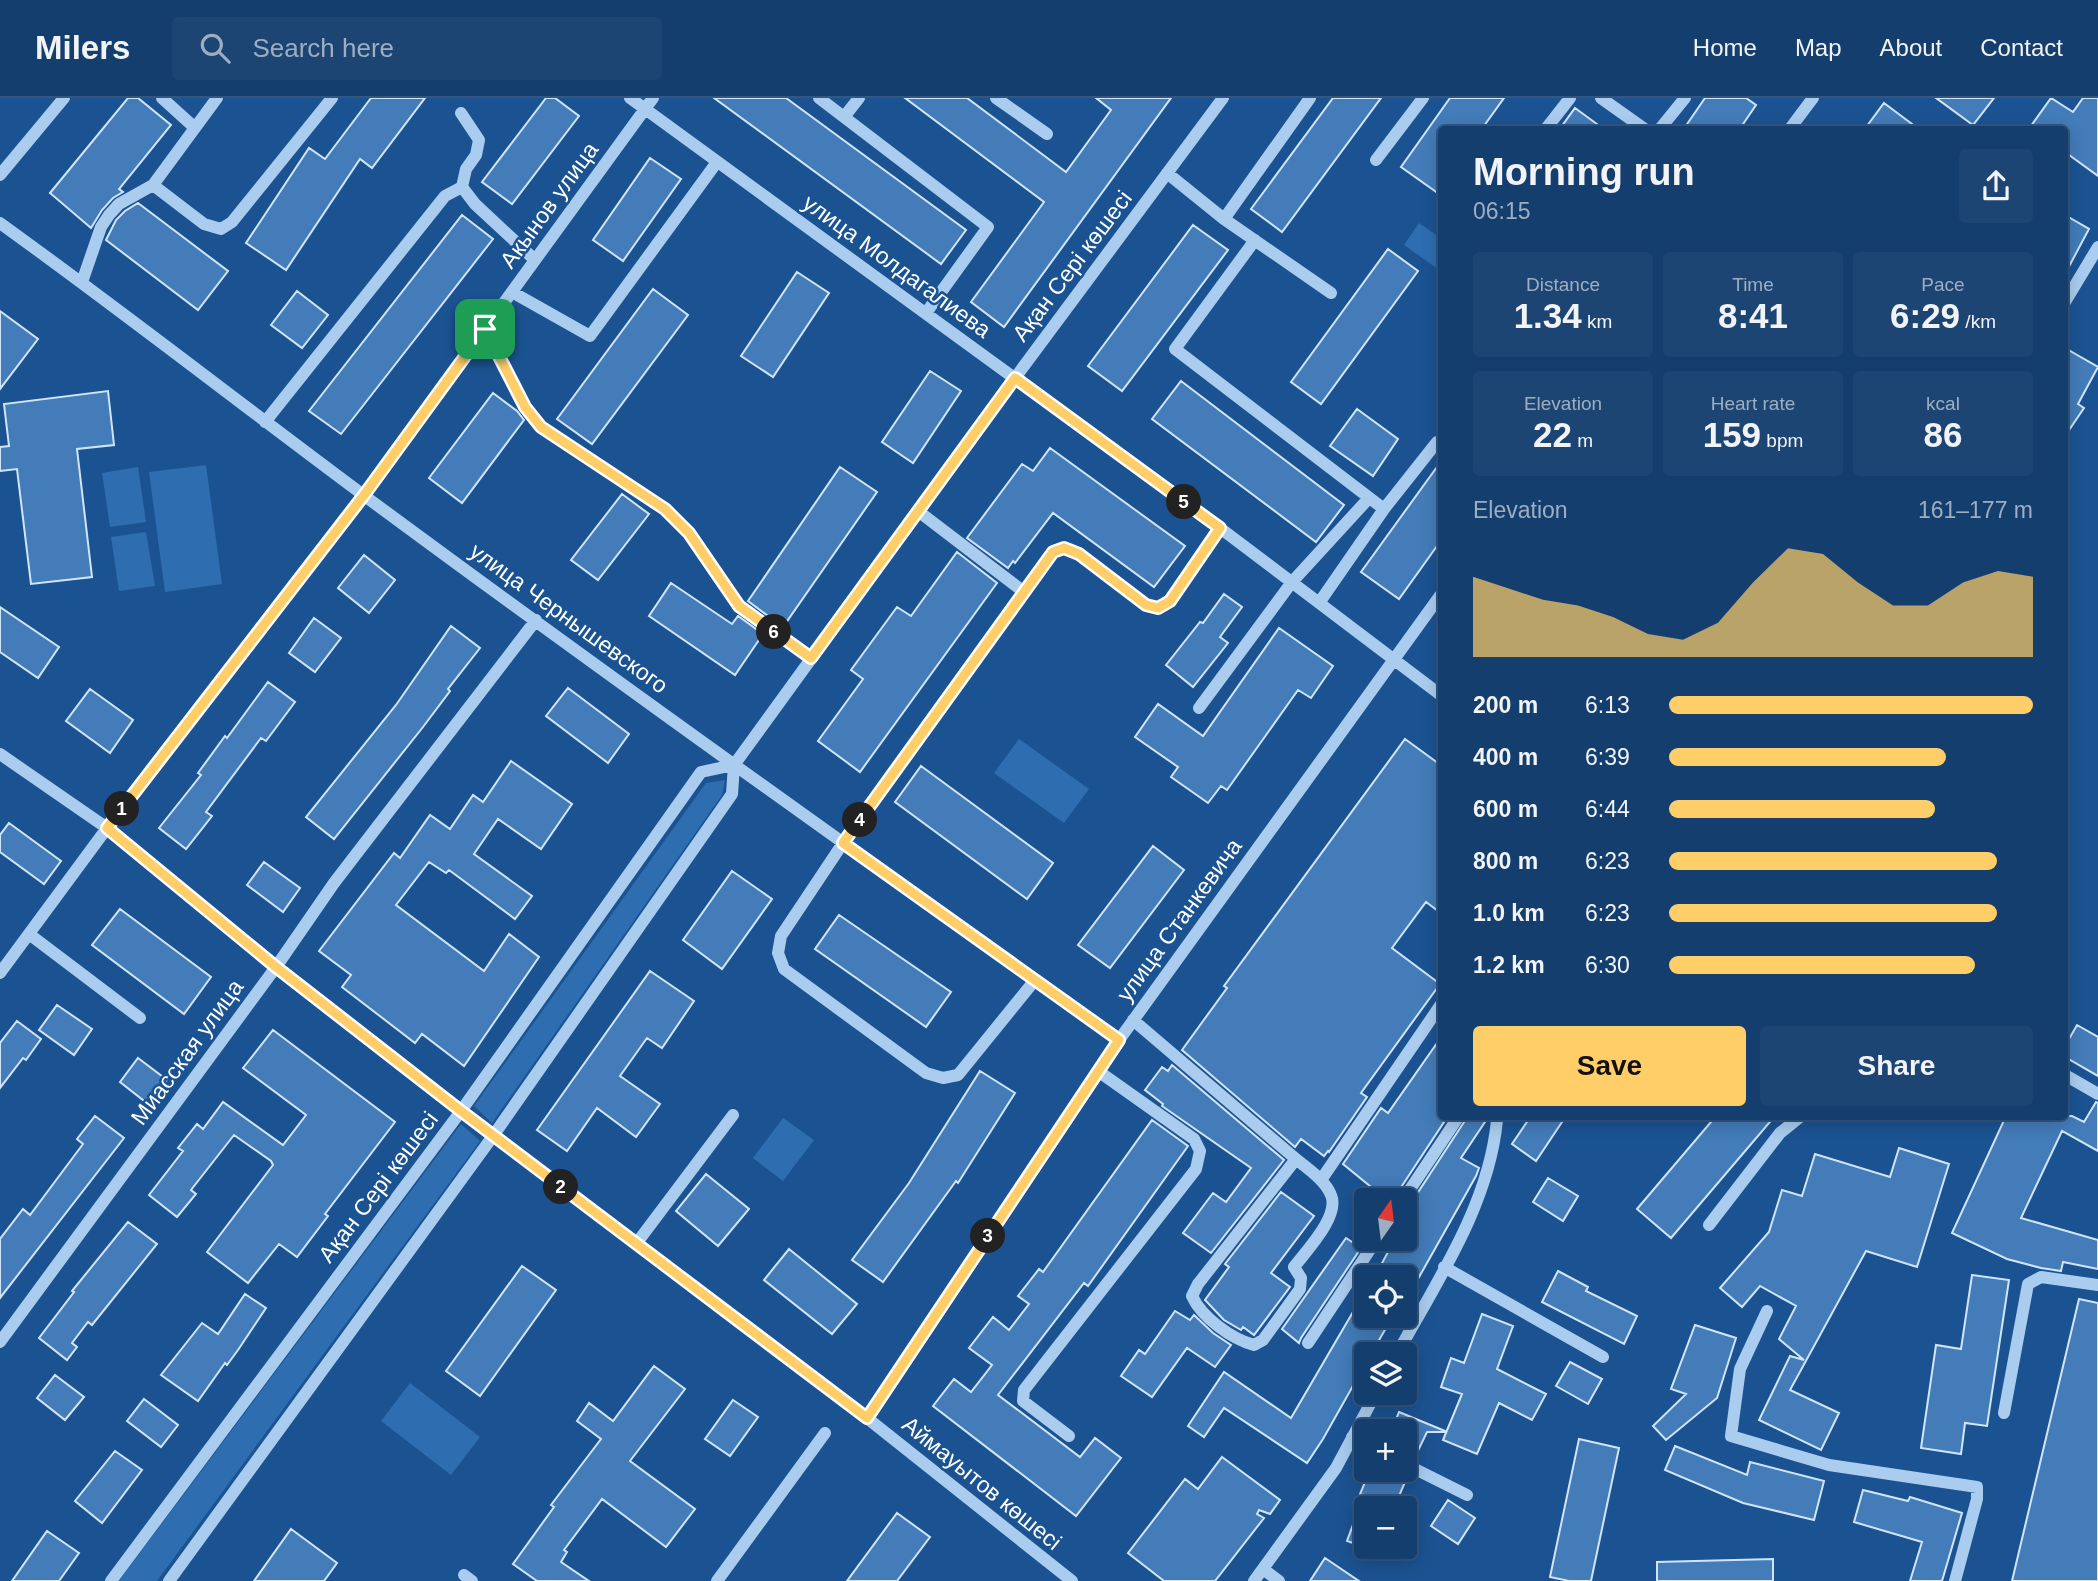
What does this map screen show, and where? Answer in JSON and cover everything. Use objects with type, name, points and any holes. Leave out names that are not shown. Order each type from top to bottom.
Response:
[{"type":"street","points":[[0,175],[64,98]]},
{"type":"street","points":[[162,98],[194,127]]},
{"type":"street","points":[[82,282],[101,227],[109,215],[119,204],[153,184],[218,98]]},
{"type":"street","points":[[153,184],[204,224],[221,229],[232,222],[332,98]]},
{"type":"street","name":"улица Молдагалиева","points":[[630,98],[649,103],[718,162],[1220,528],[1438,693]]},
{"type":"street","points":[[819,98],[988,227],[926,313]]},
{"type":"street","points":[[844,117],[859,98]]},
{"type":"street","points":[[996,98],[1046,134]]},
{"type":"street","name":"Ақан Сері көшесі","points":[[169,1581],[493,1136],[732,794],[734,765],[1015,378],[1223,98]]},
{"type":"street","points":[[1224,219],[1310,98]]},
{"type":"street","points":[[1376,160],[1423,98]]},
{"type":"street","points":[[1548,126],[1570,98]]},
{"type":"street","points":[[1601,98],[1640,126]]},
{"type":"street","points":[[1662,126],[1685,98]]},
{"type":"street","points":[[1792,126],[1813,98]]},
{"type":"street","name":"Акынов улица","points":[[0,973],[107,828],[364,495],[649,103]]},
{"type":"street","points":[[265,422],[445,196],[462,187],[466,169],[476,155],[479,140],[461,113]]},
{"type":"street","points":[[512,292],[590,337],[718,162]]},
{"type":"street","points":[[1167,173],[1224,219],[1331,293]]},
{"type":"street","points":[[462,187],[475,204],[535,260]]},
{"type":"street","name":"улица Чернышевского","points":[[0,223],[364,495],[734,765],[1119,1040]]},
{"type":"street","points":[[1255,240],[1175,349],[1384,509]]},
{"type":"street","points":[[2068,297],[2098,247]]},
{"type":"street","points":[[485,329],[525,407],[541,427],[665,509],[689,533],[739,606],[811,658]]},
{"type":"street","points":[[1319,603],[1384,509],[1437,442]]},
{"type":"street","points":[[1199,708],[1292,582],[1369,498]]},
{"type":"street","points":[[918,511],[1024,592]]},
{"type":"street","points":[[1035,980],[958,1075],[943,1078],[926,1073],[784,969],[778,953],[781,936],[843,843],[1053,552],[1064,548],[1079,554],[1146,605],[1158,608],[1170,601],[1220,528]]},
{"type":"street","name":"улица Станкевича","points":[[867,1418],[1119,1040],[1438,598]]},
{"type":"street","name":"Миасская улица","points":[[0,1342],[276,967],[334,883],[536,620]]},
{"type":"street","name":"Аймауытов көшесі","points":[[0,754],[107,828],[276,967],[493,1136],[867,1418],[1072,1581]]},
{"type":"street","name":"Ақан Сері көшесі","points":[[111,1581],[461,1111],[701,772],[734,765]]},
{"type":"street","points":[[29,934],[140,1018]]},
{"type":"street","points":[[1321,1180],[1438,1009]]},
{"type":"street","points":[[1133,1020],[1296,1158],[1321,1180],[1331,1195],[1331,1217],[1294,1267],[1301,1278],[1300,1289],[1263,1340],[1254,1345],[1240,1341],[1198,1308],[1192,1297],[1198,1284],[1296,1158]]},
{"type":"street","points":[[1069,1436],[1023,1401],[1024,1390],[1196,1169],[1200,1151],[1194,1139],[1098,1071]]},
{"type":"street","points":[[2068,1076],[2098,1094]]},
{"type":"street","points":[[636,1244],[733,1115]]},
{"type":"street","points":[[1411,1188],[1457,1120]]},
{"type":"street","points":[[1404,1342],[1472,1215],[1494,1146],[1497,1120]]},
{"type":"street","points":[[1709,1225],[1780,1133],[1796,1120]]},
{"type":"street","points":[[1308,1343],[1369,1251]]},
{"type":"street","points":[[1444,1268],[1603,1357]]},
{"type":"street","points":[[2004,1413],[2028,1284],[2041,1277],[2098,1285]]},
{"type":"street","points":[[1766,1311],[1740,1369],[1731,1436],[1829,1465],[1977,1487],[1977,1499],[1955,1581]]},
{"type":"street","points":[[1254,1581],[1336,1468],[1369,1405]]},
{"type":"street","points":[[717,1581],[825,1433]]},
{"type":"street","points":[[1417,1470],[1467,1495]]},
{"type":"street","points":[[1263,1569],[1279,1581]]},
{"type":"shaded area","points":[[1419,223],[1438,236],[1438,269],[1404,245]]},
{"type":"shaded area","points":[[206,465],[222,584],[165,592],[149,472]]},
{"type":"shaded area","points":[[138,467],[146,522],[110,527],[102,473]]},
{"type":"shaded area","points":[[146,532],[155,586],[119,591],[111,537]]},
{"type":"shaded area","points":[[1019,739],[1089,789],[1064,823],[994,773]]},
{"type":"shaded area","points":[[725,780],[722,795],[492,1123],[474,1106],[706,783]]},
{"type":"shaded area","points":[[783,1118],[814,1140],[783,1181],[753,1158]]},
{"type":"shaded area","points":[[461,1124],[480,1141],[157,1581],[119,1581]]},
{"type":"shaded area","points":[[410,1383],[480,1437],[451,1475],[381,1421]]},
{"type":"building","points":[[128,98],[138,98],[171,125],[119,189],[123,192],[102,210],[91,228],[50,193]]},
{"type":"building","points":[[371,98],[425,98],[372,168],[360,159],[286,270],[246,243],[309,148],[325,159]]},
{"type":"building","points":[[546,98],[555,98],[579,116],[512,204],[482,182]]},
{"type":"building","points":[[714,98],[786,98],[966,230],[941,264]]},
{"type":"building","points":[[905,98],[967,98],[1066,172],[1111,110],[1096,98],[1171,98],[1004,327],[971,302],[1044,202]]},
{"type":"building","points":[[1333,98],[1381,98],[1282,232],[1251,209]]},
{"type":"building","points":[[1450,98],[1504,98],[1484,126],[1438,126],[1438,193],[1401,167]]},
{"type":"building","points":[[1705,98],[1746,98],[1756,105],[1742,126],[1686,126]]},
{"type":"building","points":[[1936,98],[1994,98],[1973,125]]},
{"type":"building","points":[[2051,98],[2073,112],[2083,98],[2098,98],[2098,176],[2068,154],[2068,126],[2031,126]]},
{"type":"building","points":[[1884,103],[1915,126],[1867,126]]},
{"type":"building","points":[[1575,108],[1600,126],[1562,126]]},
{"type":"building","points":[[650,158],[681,179],[623,261],[593,240]]},
{"type":"building","points":[[138,203],[228,271],[198,310],[106,240],[116,220]]},
{"type":"building","points":[[462,215],[493,239],[341,434],[309,411]]},
{"type":"building","points":[[2068,217],[2089,229],[2068,268]]},
{"type":"building","points":[[1193,225],[1228,250],[1122,391],[1088,366]]},
{"type":"building","points":[[1388,249],[1418,271],[1321,404],[1291,382]]},
{"type":"building","points":[[797,272],[829,293],[773,377],[741,356]]},
{"type":"building","points":[[653,289],[688,315],[592,444],[557,419]]},
{"type":"building","points":[[297,291],[328,315],[302,348],[271,325]]},
{"type":"building","points":[[0,311],[38,339],[0,389]]},
{"type":"building","points":[[2068,350],[2098,367],[2078,404],[2084,408],[2068,432]]},
{"type":"building","points":[[930,371],[961,391],[913,463],[882,442]]},
{"type":"building","points":[[1181,381],[1344,505],[1316,542],[1152,419]]},
{"type":"building","points":[[108,391],[114,445],[77,449],[92,577],[31,584],[17,469],[0,471],[0,447],[9,446],[4,404]]},
{"type":"building","points":[[493,393],[517,411],[524,420],[462,503],[429,478]]},
{"type":"building","points":[[1357,409],[1398,439],[1373,476],[1330,446]]},
{"type":"building","points":[[1050,448],[1185,546],[1154,587],[1053,513],[1015,563],[1013,561],[1008,568],[967,538],[1022,464],[1033,471]]},
{"type":"building","points":[[1438,466],[1438,545],[1399,599],[1361,572]]},
{"type":"building","points":[[840,467],[877,492],[783,627],[748,601]]},
{"type":"building","points":[[622,494],[649,514],[598,580],[571,560]]},
{"type":"building","points":[[957,552],[997,583],[860,772],[818,741],[863,679],[851,670],[897,607],[911,616]]},
{"type":"building","points":[[364,555],[395,580],[369,613],[338,588]]},
{"type":"building","points":[[671,583],[732,624],[738,616],[763,634],[735,675],[649,616]]},
{"type":"building","points":[[1224,594],[1242,607],[1220,637],[1228,643],[1193,687],[1166,665]]},
{"type":"building","points":[[0,607],[59,647],[38,678],[0,652]]},
{"type":"building","points":[[314,618],[341,638],[315,672],[289,653]]},
{"type":"building","points":[[451,626],[480,648],[423,727],[334,839],[306,817],[396,705]]},
{"type":"building","points":[[1279,628],[1333,666],[1311,698],[1298,690],[1227,790],[1221,786],[1208,803],[1171,777],[1178,767],[1135,737],[1158,704],[1203,736]]},
{"type":"building","points":[[268,682],[295,702],[266,741],[261,738],[206,812],[212,816],[186,849],[159,828],[201,775],[198,773],[225,736],[227,738]]},
{"type":"building","points":[[568,688],[629,734],[608,763],[546,716]]},
{"type":"building","points":[[90,689],[133,720],[110,753],[66,721]]},
{"type":"building","points":[[1405,739],[1438,763],[1438,911],[1426,902],[1392,948],[1438,982],[1438,987],[1361,1093],[1367,1097],[1324,1156],[1301,1139],[1295,1147],[1182,1050],[1227,988],[1224,986]]},
{"type":"building","points":[[511,761],[572,804],[541,849],[498,819],[474,854],[532,896],[515,919],[449,870],[446,873],[429,862],[396,905],[484,971],[509,934],[539,957],[464,1066],[422,1034],[415,1043],[342,987],[351,975],[319,951],[394,853],[400,858],[430,815],[450,829],[473,795],[483,802]]},
{"type":"building","points":[[921,766],[1053,863],[1027,899],[895,802]]},
{"type":"building","points":[[9,823],[61,861],[44,884],[0,852],[0,835]]},
{"type":"building","points":[[1153,846],[1184,870],[1110,968],[1078,945]]},
{"type":"building","points":[[264,862],[300,888],[283,912],[247,885]]},
{"type":"building","points":[[732,871],[772,899],[722,969],[683,940]]},
{"type":"building","points":[[120,909],[211,977],[184,1014],[92,945]]},
{"type":"building","points":[[839,915],[951,992],[926,1027],[815,949]]},
{"type":"building","points":[[650,971],[694,1001],[662,1048],[647,1038],[620,1076],[660,1104],[636,1137],[597,1108],[567,1151],[537,1130]]},
{"type":"building","points":[[57,1005],[92,1029],[74,1055],[39,1030]]},
{"type":"building","points":[[17,1021],[41,1039],[0,1088],[0,1043]]},
{"type":"building","points":[[2077,1025],[2098,1037],[2098,1076],[2068,1059],[2068,1041]]},
{"type":"building","points":[[273,1030],[395,1122],[325,1214],[328,1216],[297,1257],[279,1244],[248,1283],[207,1252],[273,1165],[271,1161],[234,1135],[191,1190],[196,1194],[177,1217],[149,1195],[183,1151],[178,1148],[197,1124],[203,1129],[223,1102],[283,1145],[306,1115],[243,1068]]},
{"type":"building","points":[[1438,1042],[1438,1120],[1445,1120],[1401,1188],[1372,1188],[1343,1164],[1381,1108],[1388,1113]]},
{"type":"building","points":[[138,1058],[167,1080],[148,1104],[120,1082]]},
{"type":"building","points":[[1172,1065],[1284,1160],[1211,1253],[1183,1233],[1213,1193],[1226,1202],[1251,1168],[1162,1106],[1163,1104],[1145,1090],[1162,1067],[1168,1071]]},
{"type":"building","points":[[980,1071],[1015,1093],[958,1183],[956,1181],[883,1282],[852,1260],[909,1183]]},
{"type":"building","points":[[2096,1102],[2098,1103],[2098,1151],[2062,1131],[2021,1218],[2098,1240],[2098,1269],[2063,1262],[2061,1271],[2041,1268],[2007,1259],[1952,1233],[2004,1120],[2068,1120],[2068,1116],[2072,1116],[2084,1122]]},
{"type":"building","points":[[95,1116],[124,1138],[0,1298],[0,1239],[23,1209],[30,1215],[83,1144],[77,1139]]},
{"type":"building","points":[[1152,1120],[1188,1146],[1088,1286],[1084,1283],[998,1395],[1080,1457],[1095,1438],[1121,1458],[1076,1516],[933,1406],[954,1379],[971,1392],[992,1365],[969,1348],[993,1317],[1009,1330],[1029,1304],[1018,1296],[1039,1269],[1043,1272]]},
{"type":"building","points":[[1465,1120],[1486,1120],[1461,1158],[1479,1168],[1476,1176],[1417,1281],[1417,1265],[1381,1265],[1389,1251],[1418,1251],[1418,1192]]},
{"type":"building","points":[[1528,1120],[1563,1120],[1536,1161],[1512,1144]]},
{"type":"building","points":[[1713,1120],[1772,1120],[1671,1238],[1637,1209]]},
{"type":"building","points":[[1899,1148],[1949,1164],[1917,1267],[1866,1251],[1790,1390],[1839,1413],[1821,1450],[1759,1420],[1790,1356],[1804,1360],[1779,1339],[1796,1306],[1760,1286],[1742,1307],[1720,1288],[1769,1232],[1782,1190],[1802,1196],[1815,1154],[1890,1177]]},
{"type":"building","points":[[706,1174],[749,1209],[718,1246],[676,1211]]},
{"type":"building","points":[[1548,1178],[1578,1196],[1563,1221],[1533,1202]]},
{"type":"building","points":[[1281,1192],[1314,1216],[1271,1273],[1290,1287],[1254,1335],[1243,1327],[1241,1330],[1224,1320],[1205,1300],[1229,1267],[1225,1264]]},
{"type":"building","points":[[128,1222],[157,1244],[92,1325],[88,1322],[72,1343],[77,1347],[67,1360],[39,1338],[74,1292],[72,1291]]},
{"type":"building","points":[[1346,1238],[1354,1243],[1354,1251],[1359,1251],[1299,1343],[1282,1329]]},
{"type":"building","points":[[789,1249],[857,1304],[832,1334],[764,1280]]},
{"type":"building","points":[[522,1266],[556,1290],[480,1396],[446,1371]]},
{"type":"building","points":[[1558,1271],[1588,1287],[1586,1291],[1637,1316],[1624,1344],[1542,1302]]},
{"type":"building","points":[[1972,1275],[2009,1280],[1987,1426],[1965,1423],[1961,1454],[1921,1448],[1936,1345],[1961,1349]]},
{"type":"building","points":[[245,1294],[266,1308],[238,1350],[227,1365],[225,1363],[198,1401],[161,1375],[202,1323],[218,1334]]},
{"type":"building","points":[[2079,1299],[2098,1303],[2098,1581],[2012,1581]]},
{"type":"building","points":[[1354,1310],[1354,1328],[1386,1328],[1378,1342],[1354,1342],[1354,1384],[1307,1463],[1224,1408],[1204,1437],[1188,1426],[1224,1372],[1291,1418]]},
{"type":"building","points":[[1175,1311],[1190,1320],[1194,1315],[1231,1345],[1215,1367],[1187,1348],[1152,1397],[1121,1376],[1139,1350],[1145,1354]]},
{"type":"building","points":[[1482,1314],[1513,1326],[1497,1369],[1546,1394],[1532,1420],[1499,1403],[1477,1454],[1443,1440],[1462,1394],[1441,1387],[1451,1358],[1464,1363]]},
{"type":"building","points":[[1695,1325],[1736,1338],[1717,1398],[1666,1440],[1653,1426],[1686,1394],[1671,1389]]},
{"type":"building","points":[[1570,1362],[1602,1379],[1588,1404],[1556,1386]]},
{"type":"building","points":[[654,1366],[685,1389],[630,1461],[695,1509],[666,1547],[602,1499],[564,1550],[567,1552],[561,1562],[589,1581],[537,1581],[513,1564],[554,1507],[551,1505],[601,1439],[577,1421],[589,1403],[613,1421]]},
{"type":"building","points":[[55,1375],[84,1397],[65,1420],[37,1398]]},
{"type":"building","points":[[144,1399],[178,1425],[161,1447],[127,1421]]},
{"type":"building","points":[[733,1400],[758,1417],[730,1456],[705,1439]]},
{"type":"building","points":[[1399,1412],[1416,1419],[1396,1419]]},
{"type":"building","points":[[1417,1419],[1445,1431],[1427,1432],[1417,1453]]},
{"type":"building","points":[[1579,1439],[1619,1448],[1591,1581],[1569,1581],[1550,1577]]},
{"type":"building","points":[[1675,1446],[1747,1475],[1750,1462],[1824,1481],[1814,1520],[1743,1503],[1665,1470]]},
{"type":"building","points":[[115,1451],[142,1470],[102,1523],[75,1501]]},
{"type":"building","points":[[1222,1457],[1280,1500],[1270,1514],[1259,1510],[1257,1514],[1264,1518],[1215,1581],[1164,1581],[1128,1553],[1185,1479],[1198,1489]]},
{"type":"building","points":[[1365,1482],[1405,1482],[1399,1496],[1360,1494]]},
{"type":"building","points":[[1863,1490],[1908,1501],[1910,1497],[1962,1513],[1942,1581],[1910,1581],[1922,1542],[1854,1522]]},
{"type":"building","points":[[1448,1500],[1475,1518],[1458,1544],[1431,1526]]},
{"type":"building","points":[[897,1513],[930,1537],[897,1581],[847,1581]]},
{"type":"building","points":[[1354,1522],[1354,1543],[1347,1541]]},
{"type":"building","points":[[291,1529],[337,1563],[324,1581],[254,1581]]},
{"type":"building","points":[[47,1531],[79,1553],[59,1581],[12,1581]]},
{"type":"building","points":[[1325,1558],[1359,1581],[1310,1581]]},
{"type":"building","points":[[1773,1559],[1773,1581],[1657,1581],[1657,1562]]},
{"type":"route","points":[[485,329],[525,407],[541,427],[665,509],[689,533],[739,606],[811,658],[1015,378],[1220,528],[1170,601],[1158,608],[1146,605],[1079,554],[1064,548],[1053,552],[843,843],[1119,1040],[867,1418],[461,1111],[276,967],[107,828],[364,495],[485,329]]}]
